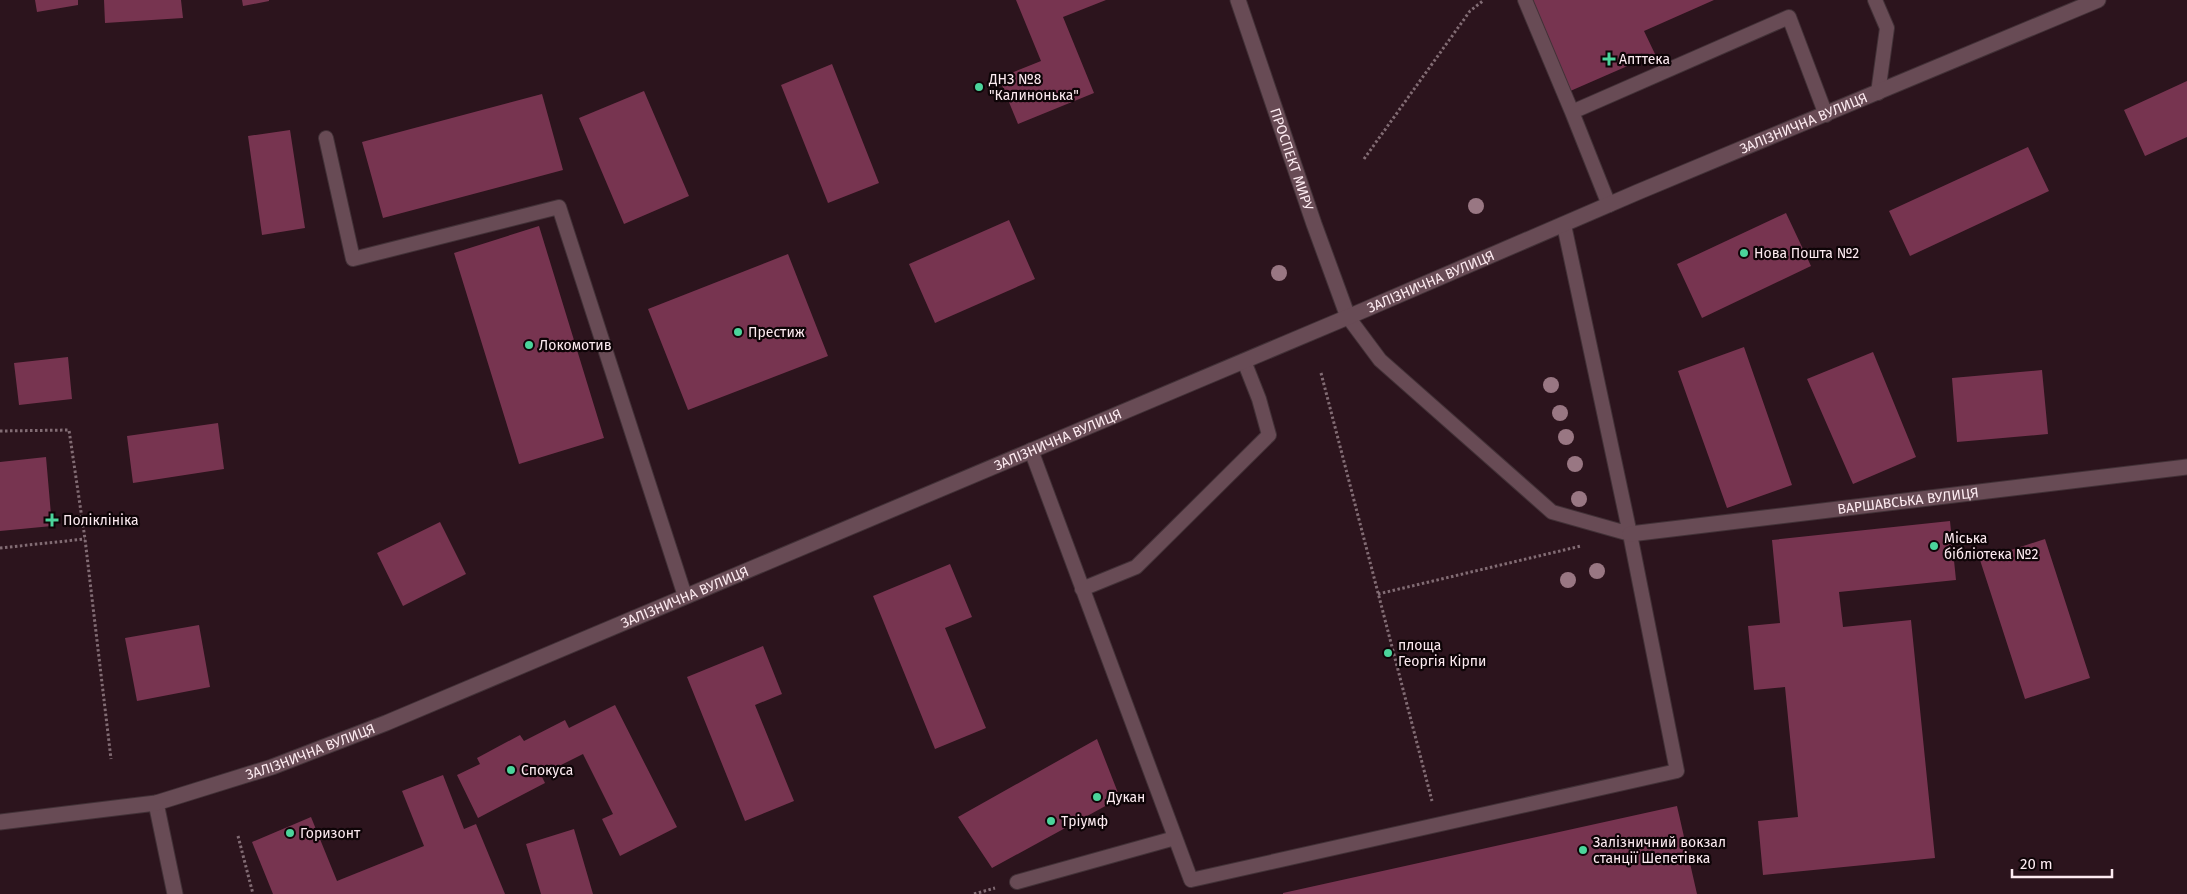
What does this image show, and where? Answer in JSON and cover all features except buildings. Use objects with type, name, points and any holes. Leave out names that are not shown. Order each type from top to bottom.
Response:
[{"type":"street","name":"ПРОСПЕКТ МИРУ","points":[[1238,0],[1348,318]]},
{"type":"street","name":"ЗАЛІЗНИЧНА ВУЛИЦЯ","points":[[0,822],[156,802],[272,767],[386,723],[2098,0]]},
{"type":"street","name":"ВАРШАВСЬКА ВУЛИЦЯ","points":[[1630,534],[2187,467]]},
{"type":"street","points":[[156,802],[175,894]]},
{"type":"lane","points":[[1526,0],[1609,205]]},
{"type":"lane","points":[[1874,0],[1887,28],[1878,93]]},
{"type":"lane","points":[[1572,112],[1789,17],[1826,115]]},
{"type":"lane","points":[[326,138],[353,259],[559,207],[685,596]]},
{"type":"lane","points":[[1031,450],[1191,880],[1677,771],[1630,534],[1564,225]]},
{"type":"lane","points":[[1348,318],[1380,360],[1552,512],[1630,534]]},
{"type":"lane","points":[[1082,589],[1136,567],[1270,435],[1259,399],[1244,361]]},
{"type":"lane","points":[[1017,882],[1175,838]]},
{"type":"path","points":[[1364,159],[1470,11],[1484,0]]},
{"type":"path","points":[[1321,373],[1438,824]]},
{"type":"path","points":[[0,431],[69,430],[85,539],[111,760]]},
{"type":"path","points":[[0,548],[85,539]]},
{"type":"path","points":[[1378,594],[1581,546]]},
{"type":"path","points":[[238,836],[253,894]]},
{"type":"place","name":"Апттека","points":[[1609,59]]},
{"type":"place","name":"ДНЗ №8 \"Калинонька\"","points":[[979,87]]},
{"type":"place","name":"Нова Пошта №2","points":[[1744,253]]},
{"type":"place","name":"Престиж","points":[[738,332]]},
{"type":"place","name":"Локомотив","points":[[529,345]]},
{"type":"place","name":"Поліклініка","points":[[52,520]]},
{"type":"place","name":"Міська бібліотека №2","points":[[1934,546]]},
{"type":"place","name":"площа Георгія Кірпи","points":[[1388,653]]},
{"type":"place","name":"Спокуса","points":[[511,770]]},
{"type":"place","name":"Дукан","points":[[1097,797]]},
{"type":"place","name":"Тріумф","points":[[1051,821]]},
{"type":"place","name":"Горизонт","points":[[290,833]]},
{"type":"place","name":"Залізничний вокзал станції Шепетівка","points":[[1583,850]]}]
